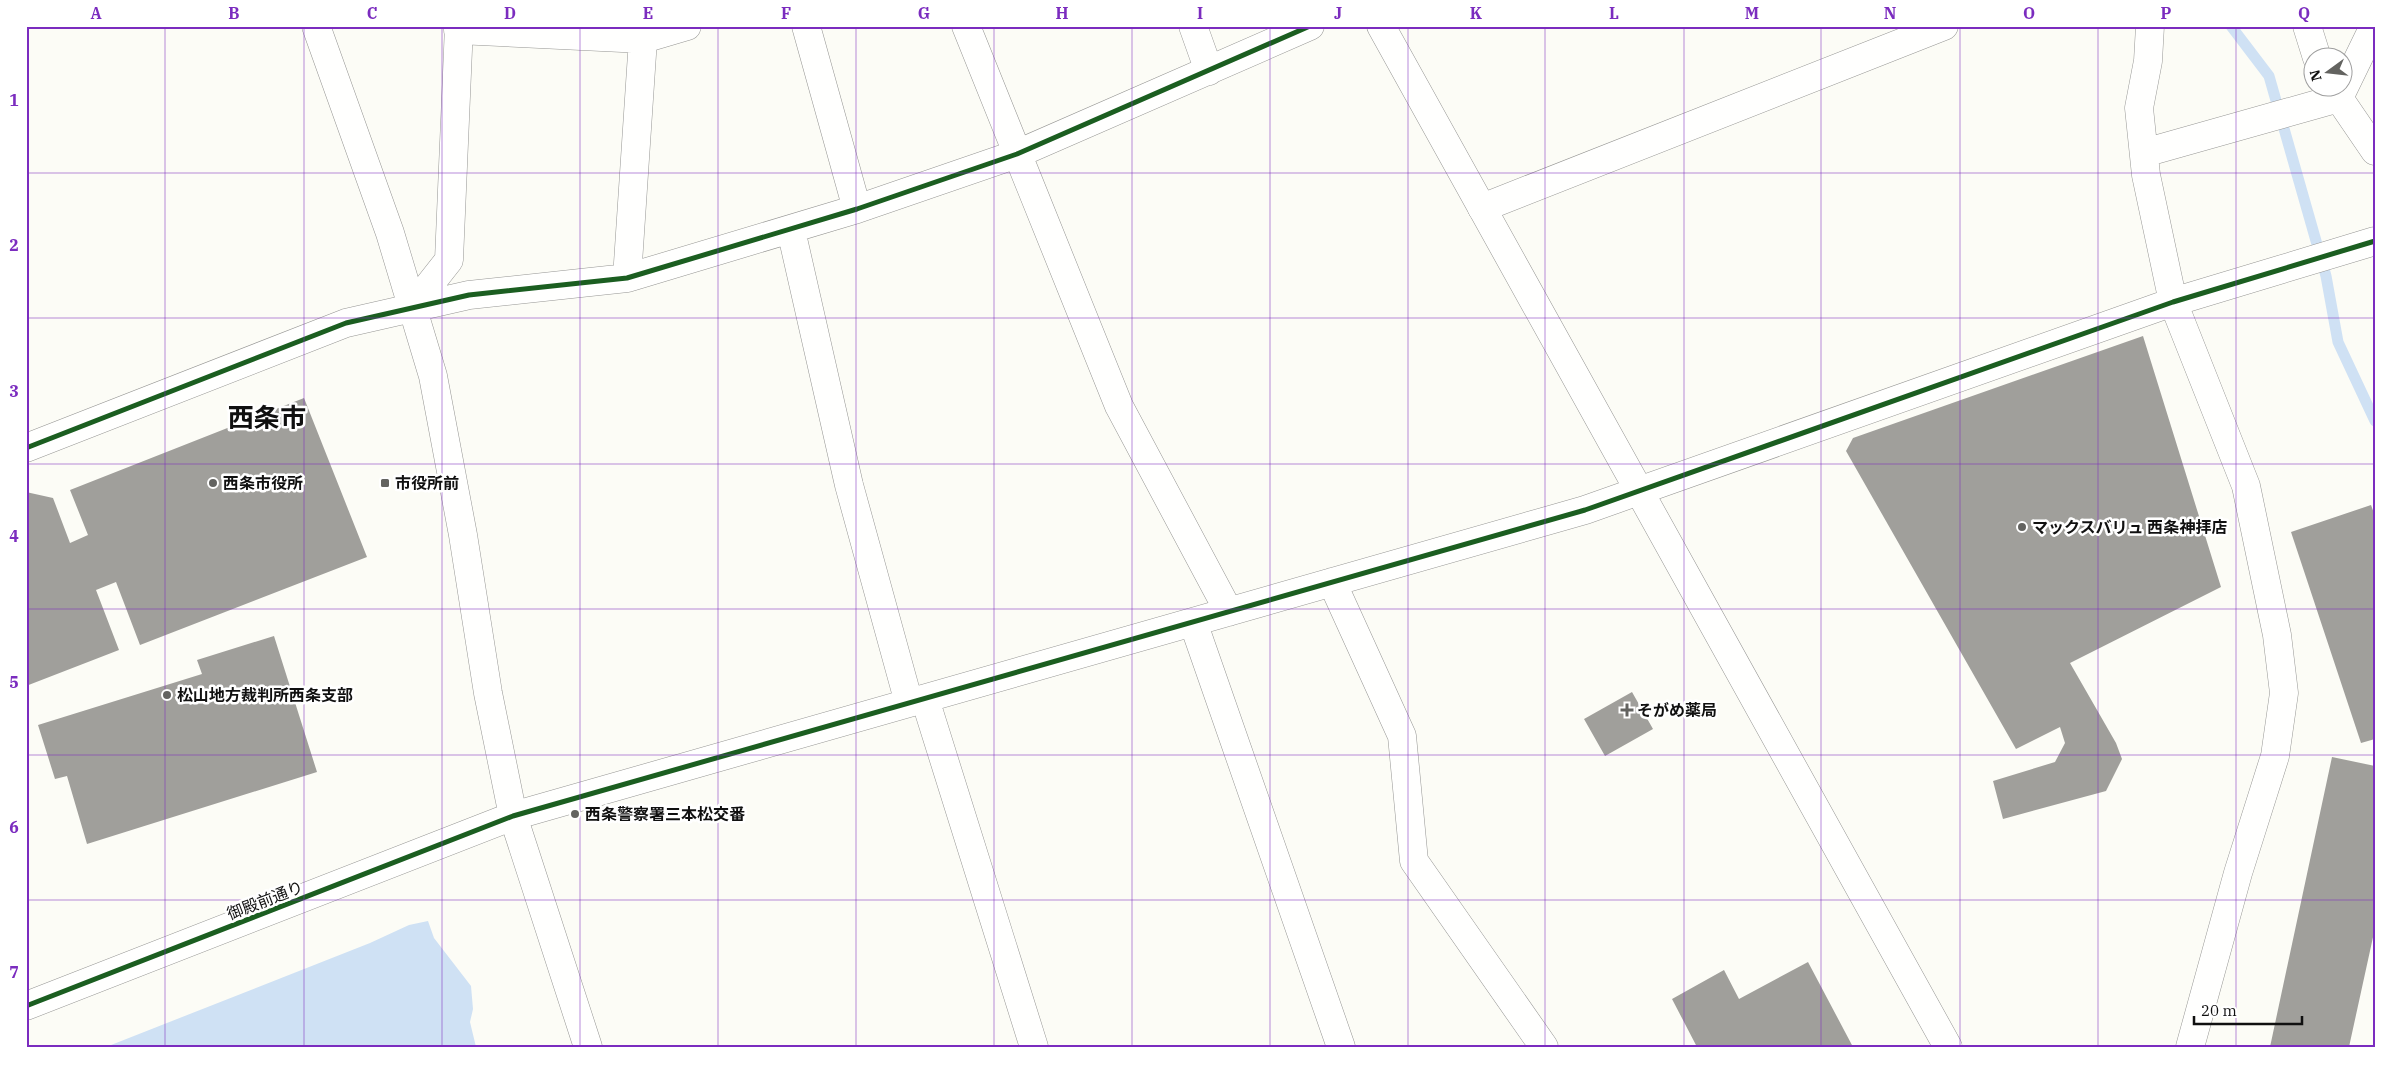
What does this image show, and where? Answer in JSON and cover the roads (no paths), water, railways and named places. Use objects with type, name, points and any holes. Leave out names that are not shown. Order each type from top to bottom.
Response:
[{"type":"street","points":[[316,26],[390,233],[433,376],[488,693],[512,816],[588,1047]]},
{"type":"street","points":[[412,307],[449,260],[459,28],[643,39],[687,26]]},
{"type":"street","points":[[806,26],[856,209]]},
{"type":"street","points":[[966,26],[1119,406],[1229,612]]},
{"type":"street","points":[[1193,26],[1209,70]]},
{"type":"street","points":[[26,448],[346,323],[469,296],[627,278],[856,209],[1017,154],[1310,26]]},
{"type":"street","points":[[1381,26],[1948,1047]]},
{"type":"street","points":[[1482,208],[1944,26]]},
{"type":"street","points":[[2150,26],[2148,61],[2139,108],[2146,175],[2173,302],[2246,486],[2277,635],[2284,693],[2275,756],[2238,873],[2190,1047]]},
{"type":"street","points":[[2307,26],[2315,48]]},
{"type":"street","points":[[2354,61],[2374,26]]},
{"type":"street","points":[[627,278],[643,39]]},
{"type":"street","points":[[2144,154],[2320,98]]},
{"type":"street","points":[[2339,98],[2375,151]]},
{"type":"street","points":[[791,230],[849,484],[917,701],[1034,1047]]},
{"type":"street","name":"御殿前通り","points":[[26,1006],[512,816],[1585,510],[2173,302],[2375,242]]},
{"type":"street","points":[[1332,582],[1402,736],[1414,861],[1544,1047]]},
{"type":"street","points":[[1193,622],[1341,1047]]},
{"type":"water","points":[[428,921],[434,938],[471,986],[473,1009],[470,1022],[476,1047],[106,1047],[370,943],[409,925]]},
{"type":"waterway","points":[[2231,26],[2269,76],[2326,276],[2338,342],[2375,421]]},
{"type":"place","name":"西条市役所","points":[[213,483]]},
{"type":"place","name":"市役所前","points":[[385,483]]},
{"type":"place","name":"マックスバリュ 西条神拝店","points":[[2022,527]]},
{"type":"place","name":"松山地方裁判所西条支部","points":[[167,695]]},
{"type":"place","name":"そがめ薬局","points":[[1627,710]]},
{"type":"place","name":"西条警察署三本松交番","points":[[575,814]]},
{"type":"district","name":"西条市","points":[[267,417]]}]
